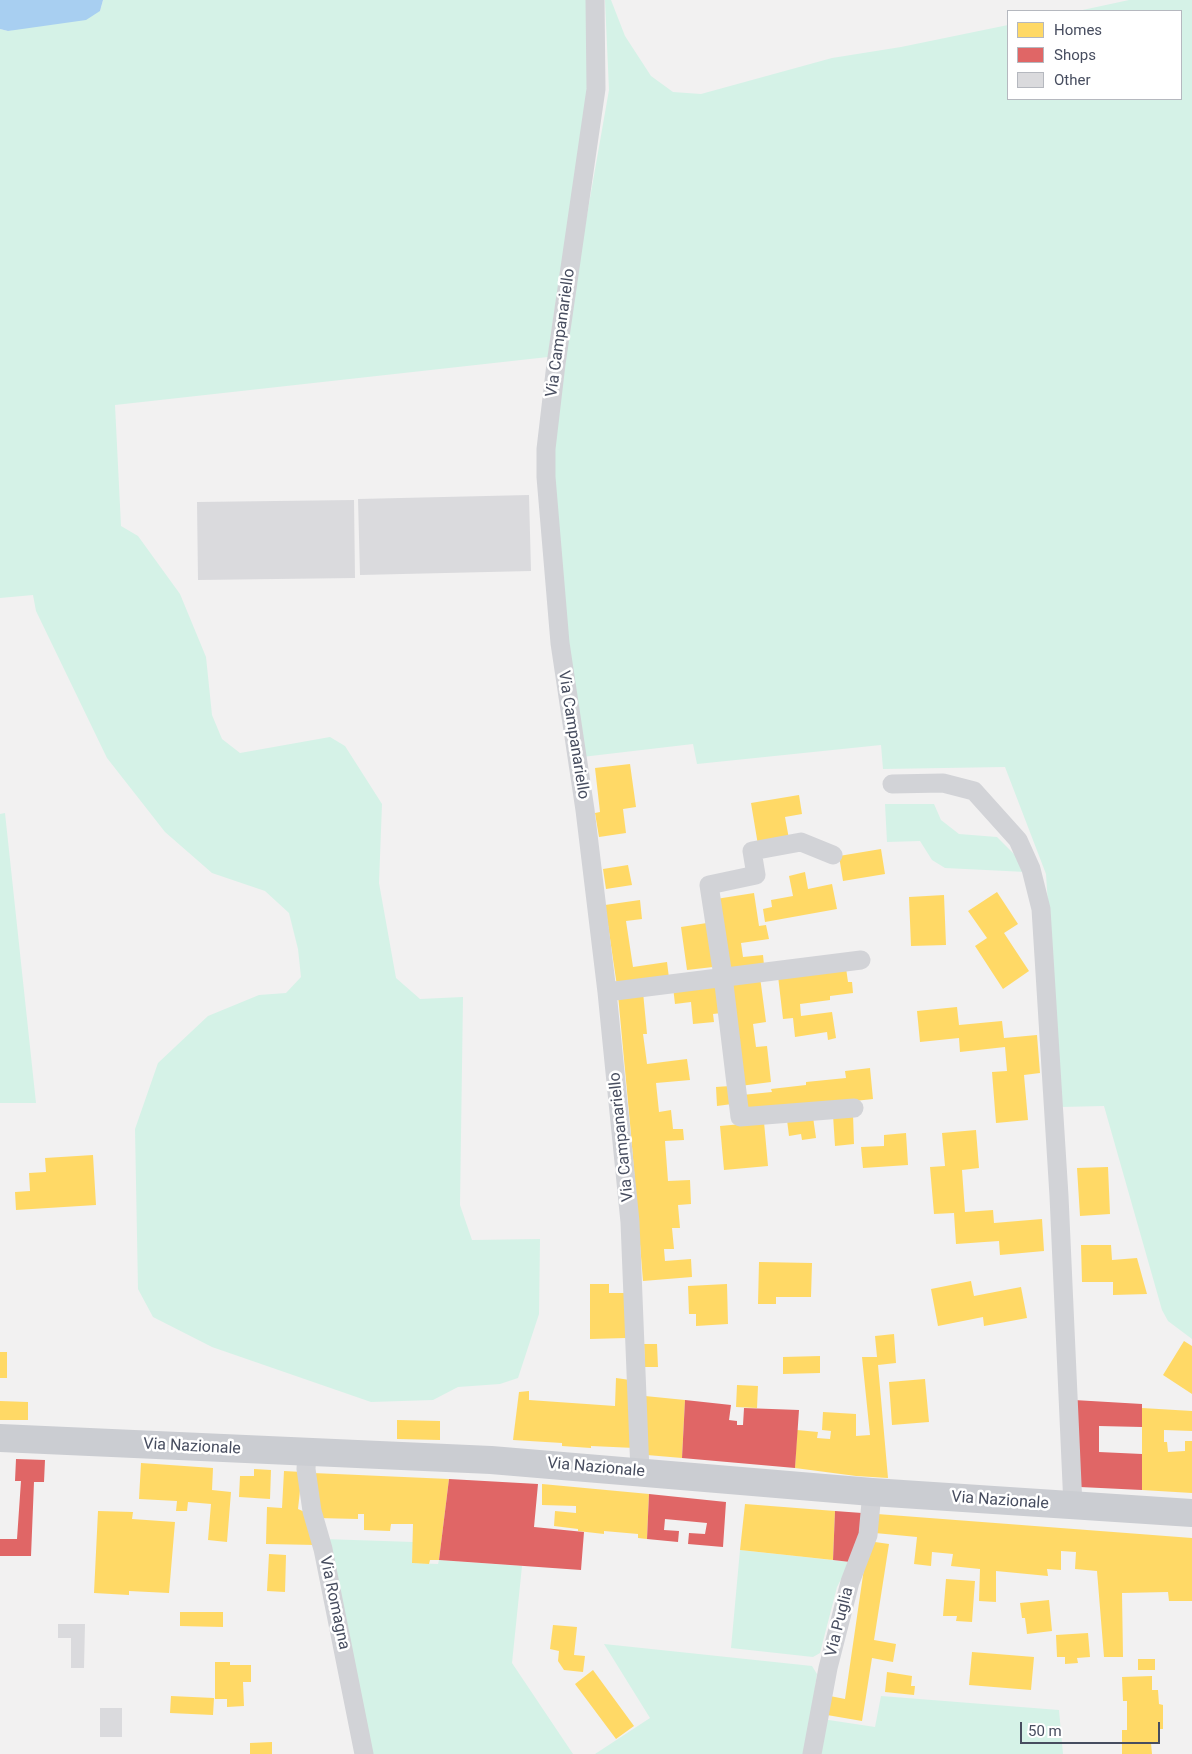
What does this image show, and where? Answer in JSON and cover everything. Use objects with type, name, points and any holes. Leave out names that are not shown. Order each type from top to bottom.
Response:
[{"type":"main road","name":"Via Nazionale","points":[[0,1438],[491,1460],[872,1492],[1192,1513]]},
{"type":"street","name":"Via Campanariello","points":[[595,0],[596,89],[556,364],[546,449],[546,477],[560,643],[585,810],[607,992],[630,1222],[640,1472]]},
{"type":"street","points":[[892,784],[943,783],[974,791],[1018,840],[1031,869],[1041,909],[1059,1196],[1073,1506]]},
{"type":"street","points":[[833,855],[801,842],[752,851],[756,875],[710,885],[740,1117],[854,1108]]},
{"type":"street","points":[[607,992],[860,960]]},
{"type":"street","name":"Via Romagna","points":[[307,1452],[306,1468],[312,1511],[323,1549],[364,1754]]},
{"type":"street","name":"Via Puglia","points":[[812,1754],[828,1668],[847,1592],[868,1534],[872,1492]]},
{"type":"green space","points":[[103,0],[587,0],[586,106],[548,357],[115,405],[121,526],[138,536],[180,594],[206,657],[212,715],[222,739],[240,753],[330,737],[345,746],[382,804],[379,883],[396,978],[420,999],[463,997],[460,1205],[472,1240],[540,1239],[539,1314],[518,1378],[500,1384],[458,1387],[433,1400],[371,1402],[212,1347],[153,1317],[138,1289],[135,1129],[158,1063],[208,1016],[259,995],[286,993],[301,977],[298,949],[289,913],[265,891],[212,873],[165,832],[107,758],[36,611],[33,595],[0,598],[0,29],[8,31],[100,11]]},
{"type":"green space","points":[[605,0],[611,0],[625,36],[651,76],[673,92],[701,94],[832,58],[901,47],[1007,25],[1007,100],[1182,100],[1182,10],[1083,10],[1129,0],[1192,0],[1192,1339],[1168,1321],[1162,1310],[1104,1106],[1061,1107],[1046,874],[1005,767],[883,769],[881,745],[697,764],[693,744],[582,757],[570,671],[552,482],[561,380],[581,249],[609,90]]},
{"type":"green space","points":[[885,804],[934,804],[941,820],[959,834],[997,837],[1016,856],[1026,872],[945,868],[932,860],[920,841],[887,842]]},
{"type":"green space","points":[[5,813],[36,1103],[0,1103],[0,814]]},
{"type":"green space","points":[[324,1539],[413,1542],[412,1563],[438,1564],[439,1560],[522,1566],[512,1663],[573,1754],[370,1754]]},
{"type":"green space","points":[[740,1550],[850,1562],[837,1587],[820,1653],[813,1657],[731,1648]]},
{"type":"green space","points":[[604,1644],[812,1666],[817,1674],[806,1754],[595,1754],[650,1718]]},
{"type":"green space","points":[[881,1696],[1059,1710],[1063,1754],[817,1754],[822,1719],[875,1727]]},
{"type":"water","points":[[0,0],[103,0],[100,11],[86,20],[8,31],[0,29]]},
{"type":"building: Homes","points":[[630,764],[636,807],[623,809],[626,833],[599,837],[595,813],[600,812],[595,768]]},
{"type":"building: Homes","points":[[799,795],[802,814],[785,817],[789,839],[758,845],[751,803]]},
{"type":"building: Homes","points":[[881,849],[885,874],[843,881],[839,856]]},
{"type":"building: Homes","points":[[628,865],[632,885],[606,889],[603,869]]},
{"type":"building: Homes","points":[[805,872],[808,889],[832,884],[837,909],[765,922],[763,909],[772,907],[771,900],[793,896],[789,876]]},
{"type":"building: Homes","points":[[997,892],[1018,924],[1004,933],[1029,971],[1003,989],[975,946],[987,938],[968,911]]},
{"type":"building: Homes","points":[[754,893],[759,926],[766,925],[769,939],[741,943],[743,957],[763,955],[764,965],[727,970],[716,899]]},
{"type":"building: Homes","points":[[944,895],[946,945],[911,946],[909,897]]},
{"type":"building: Homes","points":[[640,900],[642,919],[626,921],[633,967],[667,962],[669,978],[617,986],[605,905]]},
{"type":"building: Homes","points":[[707,923],[713,967],[687,970],[681,927]]},
{"type":"building: Homes","points":[[846,968],[848,982],[852,982],[853,993],[830,996],[830,1000],[800,1004],[801,1016],[832,1012],[836,1038],[828,1040],[827,1032],[795,1037],[793,1018],[783,1019],[778,976]]},
{"type":"building: Homes","points":[[760,977],[766,1022],[753,1024],[756,1047],[767,1046],[771,1082],[740,1086],[727,982]]},
{"type":"building: Homes","points":[[719,983],[722,1013],[713,1014],[714,1022],[693,1024],[691,1002],[675,1004],[673,987]]},
{"type":"building: Homes","points":[[643,992],[647,1034],[643,1034],[647,1064],[687,1059],[690,1080],[656,1083],[659,1112],[671,1110],[673,1129],[683,1129],[684,1140],[665,1141],[668,1181],[690,1180],[691,1204],[678,1205],[680,1228],[672,1228],[674,1249],[664,1249],[665,1261],[691,1259],[692,1277],[643,1281],[618,995]]},
{"type":"building: Homes","points":[[957,1007],[959,1025],[1002,1021],[1004,1038],[1037,1035],[1040,1073],[1024,1075],[1028,1120],[996,1123],[992,1072],[1007,1071],[1005,1047],[960,1052],[959,1038],[920,1042],[917,1011]]},
{"type":"building: Homes","points":[[870,1068],[873,1099],[744,1113],[742,1095],[772,1092],[771,1089],[806,1085],[806,1082],[846,1078],[845,1071]]},
{"type":"building: Homes","points":[[730,1086],[732,1104],[717,1106],[716,1087]]},
{"type":"building: Homes","points":[[853,1114],[854,1144],[835,1146],[833,1115]]},
{"type":"building: Homes","points":[[813,1117],[816,1138],[802,1140],[801,1134],[789,1136],[787,1120]]},
{"type":"building: Homes","points":[[764,1122],[768,1166],[724,1170],[720,1126]]},
{"type":"building: Homes","points":[[976,1130],[979,1168],[962,1170],[965,1212],[993,1210],[994,1223],[1042,1219],[1044,1251],[1000,1255],[999,1241],[956,1244],[954,1213],[934,1214],[930,1167],[945,1166],[942,1133]]},
{"type":"building: Homes","points":[[906,1133],[908,1165],[863,1168],[861,1147],[884,1146],[884,1135]]},
{"type":"building: Homes","points":[[93,1155],[96,1205],[16,1210],[15,1192],[30,1191],[29,1173],[46,1172],[45,1158]]},
{"type":"building: Homes","points":[[1108,1167],[1110,1214],[1080,1216],[1077,1168]]},
{"type":"building: Homes","points":[[1081,1245],[1111,1245],[1112,1260],[1137,1258],[1147,1294],[1113,1295],[1113,1282],[1082,1282]]},
{"type":"building: Homes","points":[[759,1262],[812,1263],[811,1297],[776,1297],[776,1304],[758,1304]]},
{"type":"building: Homes","points":[[971,1281],[974,1296],[1021,1287],[1027,1318],[984,1326],[983,1317],[938,1326],[931,1289]]},
{"type":"building: Homes","points":[[590,1284],[609,1284],[609,1293],[626,1293],[626,1338],[590,1339]]},
{"type":"building: Homes","points":[[727,1284],[728,1324],[696,1326],[696,1314],[689,1314],[688,1286]]},
{"type":"building: Homes","points":[[894,1334],[896,1363],[878,1365],[888,1478],[795,1468],[797,1430],[818,1432],[817,1438],[830,1439],[831,1431],[822,1430],[823,1412],[856,1414],[856,1436],[870,1435],[862,1357],[877,1357],[875,1336]]},
{"type":"building: Homes","points":[[1184,1341],[1192,1346],[1192,1394],[1163,1375]]},
{"type":"building: Homes","points":[[644,1344],[657,1344],[658,1367],[645,1367]]},
{"type":"building: Homes","points":[[0,1352],[7,1352],[7,1378],[0,1378]]},
{"type":"building: Homes","points":[[820,1356],[820,1373],[783,1374],[783,1357]]},
{"type":"building: Homes","points":[[616,1378],[630,1380],[635,1448],[591,1446],[591,1448],[562,1446],[562,1443],[513,1440],[519,1392],[529,1391],[529,1400],[615,1406]]},
{"type":"building: Homes","points":[[925,1379],[929,1422],[892,1425],[889,1382]]},
{"type":"building: Homes","points":[[737,1385],[758,1386],[757,1408],[736,1407]]},
{"type":"building: Homes","points":[[645,1396],[685,1400],[682,1458],[647,1455]]},
{"type":"building: Homes","points":[[0,1401],[28,1402],[28,1420],[0,1420]]},
{"type":"building: Homes","points":[[1142,1408],[1192,1411],[1192,1431],[1164,1430],[1164,1442],[1167,1442],[1168,1452],[1185,1451],[1185,1441],[1192,1441],[1192,1493],[1142,1490]]},
{"type":"building: Homes","points":[[397,1420],[440,1421],[440,1440],[397,1439]]},
{"type":"building: Homes","points":[[141,1463],[213,1468],[212,1490],[231,1492],[227,1542],[208,1540],[211,1504],[188,1502],[187,1511],[176,1511],[177,1501],[139,1499]]},
{"type":"building: Homes","points":[[254,1469],[271,1470],[270,1499],[239,1497],[240,1476],[254,1476]]},
{"type":"building: Homes","points":[[284,1471],[302,1472],[298,1509],[309,1514],[317,1545],[266,1544],[267,1507],[282,1508]]},
{"type":"building: Homes","points":[[313,1473],[449,1479],[439,1560],[430,1560],[429,1564],[412,1563],[413,1524],[391,1524],[390,1531],[364,1530],[364,1514],[358,1514],[358,1519],[318,1518]]},
{"type":"building: Homes","points":[[542,1484],[649,1494],[647,1539],[638,1538],[638,1534],[604,1531],[604,1534],[554,1526],[555,1511],[576,1513],[576,1506],[542,1505]]},
{"type":"building: Homes","points":[[745,1504],[835,1511],[833,1560],[740,1550]]},
{"type":"building: Homes","points":[[98,1511],[133,1512],[132,1519],[175,1522],[169,1593],[129,1591],[129,1595],[94,1593]]},
{"type":"building: Homes","points":[[877,1514],[1192,1538],[1192,1601],[1169,1601],[1168,1592],[1122,1593],[1123,1657],[1104,1657],[1097,1571],[1075,1569],[1076,1552],[1061,1551],[1061,1570],[1047,1569],[1048,1576],[996,1571],[996,1602],[979,1601],[980,1569],[951,1566],[953,1554],[932,1552],[931,1566],[914,1564],[917,1537],[875,1533]]},
{"type":"building: Homes","points":[[868,1541],[889,1544],[874,1640],[896,1644],[893,1662],[872,1658],[862,1721],[827,1715],[830,1696],[845,1699]]},
{"type":"building: Homes","points":[[269,1554],[286,1555],[285,1592],[267,1591]]},
{"type":"building: Homes","points":[[946,1579],[975,1581],[972,1622],[956,1621],[957,1616],[943,1616]]},
{"type":"building: Homes","points":[[1049,1600],[1052,1631],[1027,1634],[1025,1618],[1022,1618],[1020,1603]]},
{"type":"building: Homes","points":[[180,1612],[223,1612],[223,1627],[180,1626]]},
{"type":"building: Homes","points":[[553,1625],[577,1627],[574,1655],[585,1656],[583,1672],[564,1670],[558,1661],[559,1651],[550,1649]]},
{"type":"building: Homes","points":[[1088,1633],[1090,1657],[1077,1658],[1078,1663],[1065,1664],[1065,1657],[1057,1657],[1056,1635]]},
{"type":"building: Homes","points":[[972,1652],[1034,1657],[1031,1690],[969,1685]]},
{"type":"building: Homes","points":[[1138,1659],[1155,1659],[1155,1670],[1138,1670]]},
{"type":"building: Homes","points":[[215,1662],[230,1662],[230,1665],[251,1665],[251,1682],[243,1682],[244,1706],[227,1707],[227,1699],[215,1699]]},
{"type":"building: Homes","points":[[593,1670],[634,1726],[616,1739],[575,1684]]},
{"type":"building: Homes","points":[[887,1672],[912,1676],[911,1686],[915,1686],[914,1695],[885,1692]]},
{"type":"building: Homes","points":[[1152,1676],[1152,1690],[1158,1690],[1159,1704],[1163,1705],[1163,1729],[1159,1729],[1160,1743],[1151,1743],[1152,1754],[1122,1754],[1122,1730],[1127,1730],[1127,1701],[1123,1701],[1122,1677]]},
{"type":"building: Homes","points":[[171,1696],[214,1698],[213,1715],[170,1713]]},
{"type":"building: Homes","points":[[272,1742],[272,1754],[250,1754],[250,1743]]},
{"type":"building: Shops","points":[[685,1400],[731,1405],[729,1420],[737,1421],[737,1425],[743,1425],[744,1408],[799,1410],[795,1468],[682,1458]]},
{"type":"building: Shops","points":[[1074,1400],[1142,1404],[1142,1427],[1099,1426],[1099,1452],[1142,1454],[1142,1490],[1080,1487]]},
{"type":"building: Shops","points":[[16,1459],[45,1460],[44,1482],[34,1482],[31,1556],[0,1556],[0,1539],[17,1539],[21,1481],[15,1481]]},
{"type":"building: Shops","points":[[449,1479],[538,1484],[534,1527],[584,1532],[581,1570],[439,1560]]},
{"type":"building: Shops","points":[[649,1494],[726,1502],[723,1547],[688,1544],[689,1533],[705,1534],[707,1523],[665,1519],[664,1530],[679,1531],[678,1542],[647,1539]]},
{"type":"building: Shops","points":[[835,1511],[862,1513],[861,1534],[850,1562],[833,1560]]},
{"type":"building: Other","points":[[529,495],[531,571],[360,575],[358,499]]},
{"type":"building: Other","points":[[354,500],[355,578],[198,580],[197,502]]},
{"type":"building: Other","points":[[58,1624],[85,1624],[84,1668],[71,1668],[71,1638],[58,1638]]},
{"type":"building: Other","points":[[100,1708],[122,1708],[122,1737],[100,1737]]}]
